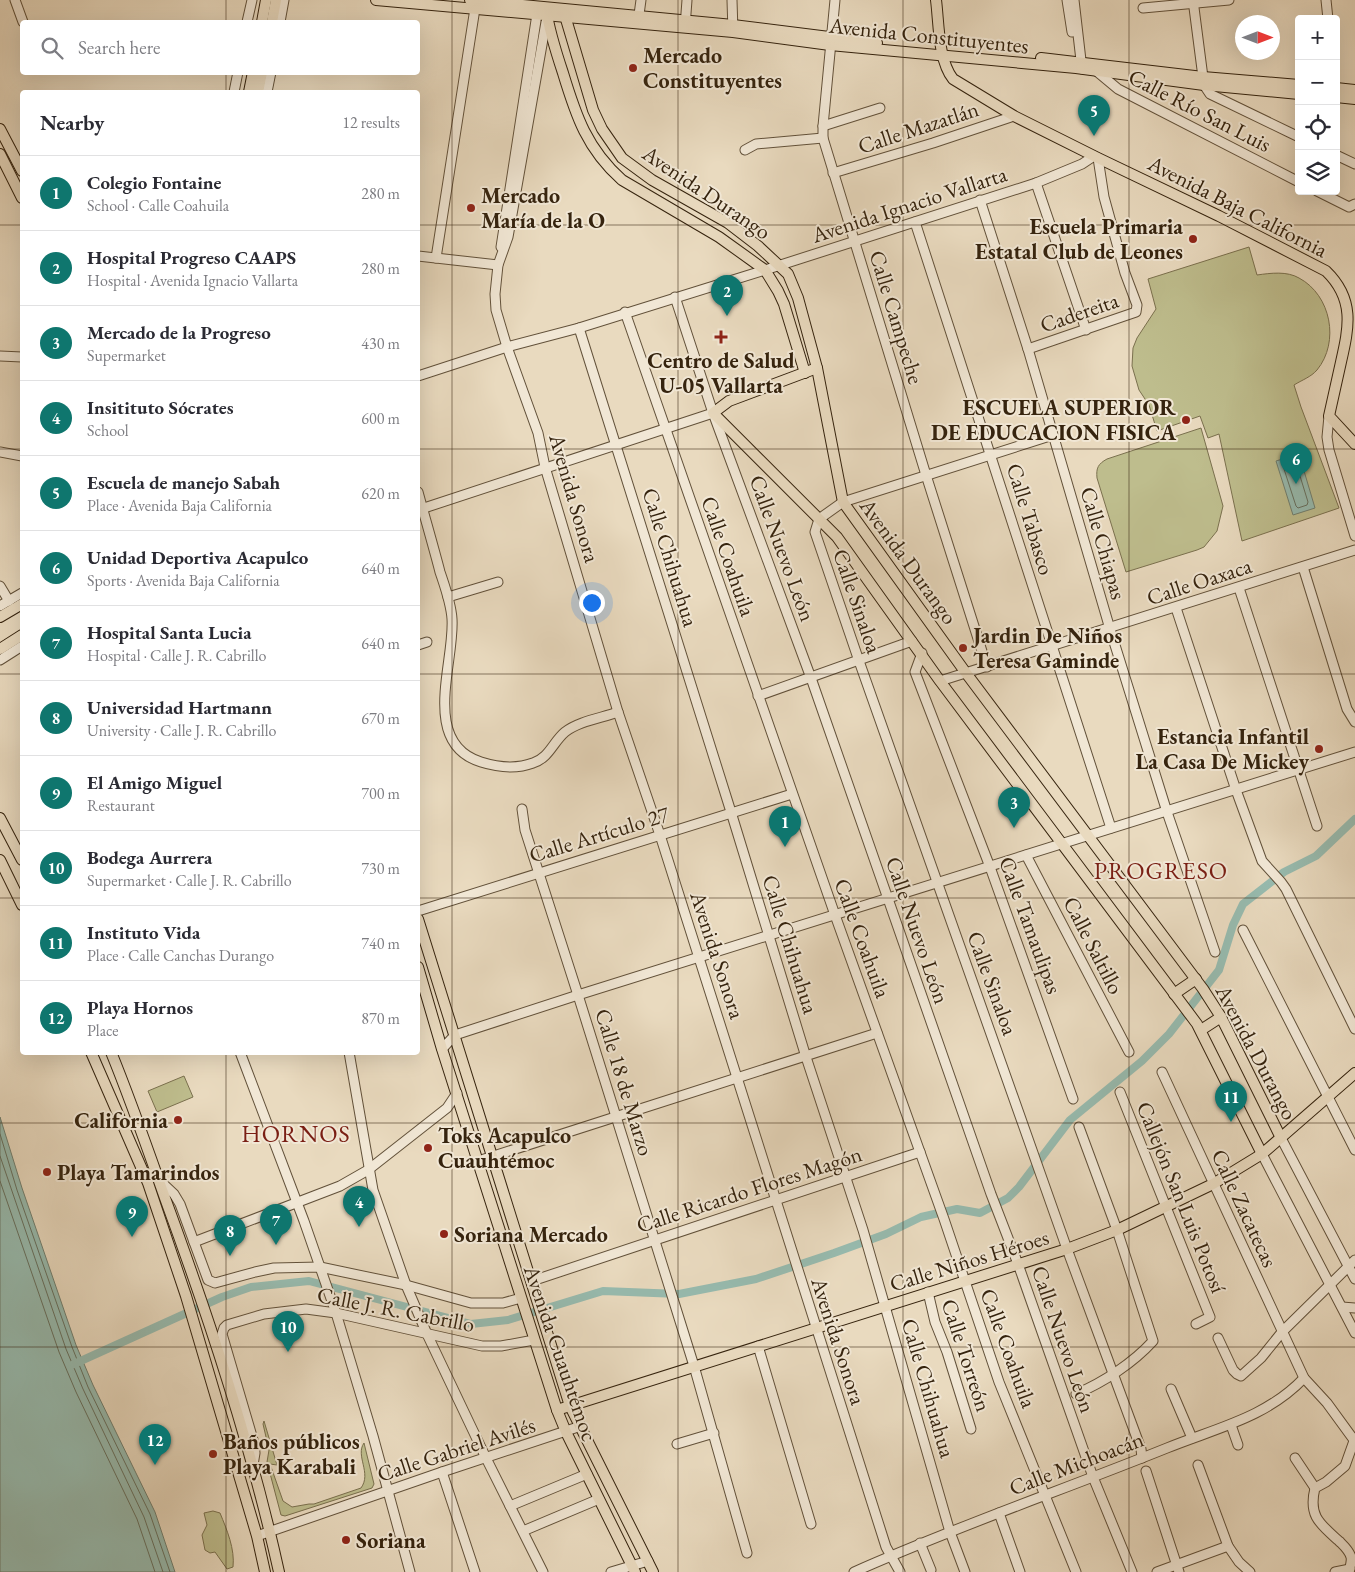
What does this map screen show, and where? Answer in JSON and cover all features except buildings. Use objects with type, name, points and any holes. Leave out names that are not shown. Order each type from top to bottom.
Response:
[{"type":"main road","points":[[262,20],[266,0]]},
{"type":"main road","points":[[272,20],[276,0]]},
{"type":"main road","name":"Avenida Constituyentes","points":[[376,0],[541,7],[565,13],[733,28],[945,56],[1083,66],[1295,93]]},
{"type":"main road","points":[[936,0],[945,56]]},
{"type":"main road","points":[[942,0],[945,56]]},
{"type":"main road","name":"Avenida Durango","points":[[541,7],[577,117],[587,139],[610,169],[622,180],[719,237],[765,270]]},
{"type":"main road","name":"Avenida Durango","points":[[565,13],[593,110],[602,129],[622,158],[652,180],[728,223],[780,265],[793,284],[817,368],[843,502],[966,673],[1203,989],[1219,1013],[1282,1138]]},
{"type":"main road","points":[[558,59],[576,53]]},
{"type":"main road","name":"Avenida Baja California","points":[[945,56],[953,79],[1014,116],[1219,216],[1326,271],[1336,280],[1351,306],[1348,331],[1329,416]]},
{"type":"main road","points":[[249,90],[252,75]]},
{"type":"main road","points":[[258,90],[261,75]]},
{"type":"main road","name":"Avenida Constituyentes","points":[[1204,81],[1295,85]]},
{"type":"main road","points":[[1340,88],[1355,90]]},
{"type":"main road","points":[[1340,97],[1355,99]]},
{"type":"main road","points":[[0,129],[20,167]]},
{"type":"main road","points":[[0,154],[20,194]]},
{"type":"main road","points":[[610,169],[622,158]]},
{"type":"main road","points":[[765,270],[778,290],[784,304],[805,373]]},
{"type":"main road","points":[[817,368],[729,401],[713,413],[837,537],[922,653],[940,681],[1199,1027],[1262,1154]]},
{"type":"main road","points":[[1329,416],[1355,444]]},
{"type":"main road","points":[[0,617],[20,605]]},
{"type":"main road","points":[[0,649],[20,636]]},
{"type":"main road","points":[[0,818],[20,856]]},
{"type":"main road","points":[[0,860],[20,901]]},
{"type":"main road","name":"Avenida Cuauhtémoc","points":[[420,924],[570,1406],[653,1572]]},
{"type":"main road","name":"Avenida Cuauhtémoc","points":[[420,974],[528,1323],[557,1410],[633,1568]]},
{"type":"main road","points":[[1174,994],[1196,979]]},
{"type":"main road","points":[[1199,1027],[1219,1013]]},
{"type":"main road","points":[[92,1055],[148,1183],[186,1296],[257,1536],[265,1572]]},
{"type":"main road","points":[[112,1055],[211,1327],[253,1465],[279,1572]]},
{"type":"main road","name":"Calle Niños Héroes","points":[[557,1410],[1067,1249],[1117,1230],[1213,1184],[1262,1154],[1355,1073]]},
{"type":"street","points":[[15,0],[22,20]]},
{"type":"street","points":[[247,20],[252,0]]},
{"type":"street","points":[[280,20],[284,0]]},
{"type":"street","points":[[639,20],[641,0]]},
{"type":"street","points":[[685,23],[687,0]]},
{"type":"street","points":[[732,0],[733,28]]},
{"type":"street","name":"Calle Campeche","points":[[835,0],[822,126],[824,138],[833,173],[926,475],[987,667]]},
{"type":"street","points":[[1067,0],[1083,66]]},
{"type":"street","points":[[1074,0],[1083,66]]},
{"type":"street","points":[[1143,8],[1229,0]]},
{"type":"street","points":[[1326,0],[1328,15]]},
{"type":"street","points":[[1194,2],[1204,81],[1210,94],[1295,135]]},
{"type":"street","points":[[436,258],[474,3]]},
{"type":"street","name":"Avenida Sonora","points":[[541,7],[545,35],[516,171],[508,237],[499,261],[495,294],[496,302],[507,347],[538,433],[545,467],[618,712],[660,835],[738,1078],[798,1274],[883,1538],[900,1572]]},
{"type":"street","name":"Calle Río San Luis","points":[[1083,66],[1118,89],[1295,180]]},
{"type":"street","points":[[234,90],[237,75]]},
{"type":"street","points":[[267,90],[270,75]]},
{"type":"street","points":[[822,126],[880,108]]},
{"type":"street","name":"Calle Mazatlán","points":[[833,173],[1014,116]]},
{"type":"street","points":[[745,150],[756,144],[824,138]]},
{"type":"street","name":"Avenida Ignacio Vallarta","points":[[420,375],[507,347],[579,328],[625,312],[765,270],[1036,183],[1096,157]]},
{"type":"street","name":"Cadereita","points":[[1028,349],[1132,315],[1136,312],[1137,305],[1114,238],[1096,157]]},
{"type":"street","points":[[1340,157],[1355,164]]},
{"type":"street","points":[[1036,183],[1086,330]]},
{"type":"street","points":[[1325,195],[1349,207],[1355,204]]},
{"type":"street","name":"Calle Chiapas","points":[[980,200],[1028,349],[1110,629],[1167,812],[1215,952]]},
{"type":"street","name":"Calle Tabasco","points":[[915,222],[992,455],[1051,647],[1110,828]]},
{"type":"street","points":[[420,256],[499,261]]},
{"type":"street","name":"Calle Nuevo León","points":[[675,298],[713,413],[811,678],[1092,1477],[1132,1572]]},
{"type":"street","name":"Calle Coahuila","points":[[625,312],[792,794],[937,1198],[999,1382],[1076,1572]]},
{"type":"street","name":"Calle Chihuahua","points":[[579,328],[806,1057],[863,1230],[950,1532],[965,1572]]},
{"type":"street","points":[[0,356],[20,357]]},
{"type":"street","points":[[618,712],[575,726],[566,732],[548,753],[533,763],[518,767],[490,764],[472,759],[461,751],[450,734],[444,698],[452,637],[452,619],[448,597],[420,509],[713,413]]},
{"type":"street","name":"Avenida Baja California","points":[[1329,416],[1327,437],[1329,450],[1355,536]]},
{"type":"street","points":[[819,519],[843,502],[1053,435]]},
{"type":"street","points":[[0,452],[20,456]]},
{"type":"street","name":"Calle Sinaloa","points":[[819,519],[815,532],[859,661],[1036,1156],[1067,1249],[1141,1449],[1142,1458]]},
{"type":"street","name":"Calle Oaxaca","points":[[940,681],[1110,629],[1355,550]]},
{"type":"street","points":[[1303,567],[1347,709],[1355,722]]},
{"type":"street","points":[[448,597],[498,582]]},
{"type":"street","points":[[0,586],[9,601]]},
{"type":"street","points":[[1239,588],[1317,826]]},
{"type":"street","points":[[0,606],[20,594]]},
{"type":"street","points":[[1176,608],[1236,790],[1262,861],[1281,882],[1355,1029]]},
{"type":"street","points":[[758,696],[912,641]]},
{"type":"street","points":[[0,660],[20,647]]},
{"type":"street","name":"Calle Tamaulipas","points":[[922,653],[915,672],[990,867],[1073,1099]]},
{"type":"street","points":[[442,1049],[455,1035],[1355,752]]},
{"type":"street","name":"Calle Artículo 27","points":[[420,910],[792,794]]},
{"type":"street","name":"Calle 18 de Marzo","points":[[522,809],[525,830],[538,873],[694,1366],[748,1553]]},
{"type":"street","name":"Calle Saltillo","points":[[1026,855],[1129,1052]]},
{"type":"street","points":[[1243,930],[1355,1150]]},
{"type":"street","points":[[478,1161],[877,1033]]},
{"type":"street","points":[[241,1055],[335,1309],[410,1572]]},
{"type":"street","points":[[349,1055],[368,1170],[373,1190],[406,1285],[426,1332],[486,1458],[543,1572]]},
{"type":"street","name":"Calle Zacatecas","points":[[1162,1072],[1304,1378]]},
{"type":"street","name":"Callejón San Luis Potosí","points":[[1120,1092],[1210,1317],[1196,1324]]},
{"type":"street","points":[[158,1179],[174,1194],[180,1204],[194,1242],[340,1186],[368,1170],[447,1108],[457,1093]]},
{"type":"street","points":[[1076,1394],[1092,1387],[1123,1367],[1153,1341],[1117,1230],[1079,1127]]},
{"type":"street","points":[[1282,1138],[1352,1263],[1355,1279]]},
{"type":"street","name":"Calle Ricardo Flores Magón","points":[[532,1281],[920,1152]]},
{"type":"street","points":[[1262,1154],[1355,1332]]},
{"type":"street","name":"Calle J. R. Cabrillo","points":[[194,1242],[208,1280],[215,1283],[274,1268],[320,1269],[406,1285],[471,1303],[522,1301]]},
{"type":"street","points":[[1218,1338],[1233,1370],[1241,1376],[1261,1358],[1282,1332],[1352,1263]]},
{"type":"street","name":"Calle Torreón","points":[[928,1292],[935,1322],[947,1352],[971,1429]]},
{"type":"street","points":[[1342,1307],[1355,1308]]},
{"type":"street","name":"Calle J. R. Cabrillo","points":[[253,1465],[254,1443],[222,1334],[227,1325],[284,1311],[335,1309],[482,1346],[501,1346],[534,1340]]},
{"type":"street","points":[[758,1346],[811,1524]]},
{"type":"street","points":[[1304,1378],[1327,1403],[1355,1439],[1346,1466],[1315,1488]]},
{"type":"street","name":"Calle Michoacán","points":[[854,1572],[920,1543],[1046,1496],[1192,1438],[1231,1425],[1282,1399],[1304,1378]]},
{"type":"street","points":[[1170,1390],[1192,1438]]},
{"type":"street","points":[[1231,1425],[1238,1445]]},
{"type":"street","name":"Calle Gabriel Avilés","points":[[257,1536],[581,1426]]},
{"type":"street","points":[[677,1444],[714,1433]]},
{"type":"street","points":[[1295,1458],[1315,1488],[1312,1504],[1314,1514],[1320,1524],[1349,1551],[1352,1559],[1349,1570],[1335,1572]]},
{"type":"street","points":[[1198,1465],[1228,1546],[1239,1562],[1250,1572]]},
{"type":"street","points":[[1146,1471],[1177,1568]]},
{"type":"street","points":[[442,1472],[475,1572]]},
{"type":"street","points":[[510,1506],[587,1474]]},
{"type":"street","points":[[523,1531],[599,1499]]},
{"type":"street","points":[[999,1513],[1020,1572]]},
{"type":"street","points":[[920,1543],[931,1570]]},
{"type":"street","points":[[1157,1572],[1177,1568],[1228,1546]]},
{"type":"street","points":[[611,1572],[633,1568],[648,1561]]},
{"type":"shaded area","points":[[1249,247],[1257,275],[1279,273],[1299,278],[1319,296],[1325,307],[1330,333],[1324,359],[1315,372],[1294,385],[1339,508],[1242,541],[1219,434],[1208,438],[1200,416],[1157,431],[1149,405],[1139,390],[1132,366],[1133,348],[1137,338],[1156,309],[1148,279]]},
{"type":"shaded area","points":[[1201,428],[1223,506],[1217,531],[1204,547],[1126,572],[1097,478],[1098,467],[1107,459]]},
{"type":"shaded area","points":[[184,1076],[193,1097],[157,1112],[148,1091]]},
{"type":"shaded area","points":[[264,1421],[277,1465],[270,1464],[283,1501],[292,1507],[314,1504],[361,1488],[365,1476],[361,1453],[364,1443],[374,1484],[372,1488],[285,1516],[281,1515],[267,1462],[269,1450]]},
{"type":"shaded area","points":[[213,1511],[220,1513],[232,1546],[233,1567],[227,1569],[215,1552],[210,1553],[205,1550],[202,1535],[207,1525],[204,1513]]},
{"type":"water","points":[[1299,454],[1315,508],[1293,515],[1276,461]]},
{"type":"water","points":[[0,1117],[22,1188],[76,1345],[93,1385],[155,1512],[175,1572],[0,1572]]},
{"type":"waterway","points":[[74,1364],[222,1297],[251,1287],[309,1281],[471,1324],[508,1320],[603,1291],[679,1294],[756,1279],[886,1234],[921,1217],[957,1209],[980,1213],[1008,1198],[1019,1187],[1070,1120],[1142,1061],[1169,1034],[1219,970],[1233,925],[1243,904],[1284,872],[1316,856],[1355,819]]},
{"type":"place","name":"Mercado Constituyentes","points":[[633,68]]},
{"type":"place","name":"Escuela de manejo Sabah","points":[[1094,136]]},
{"type":"place","name":"Mercado María de la O","points":[[471,208]]},
{"type":"place","name":"Escuela Primaria Estatal Club de Leones","points":[[1193,239]]},
{"type":"place","name":"Hospital Progreso CAAPS","points":[[727,316]]},
{"type":"place","name":"Centro de Salud U-05 Vallarta","points":[[721,337]]},
{"type":"place","name":"ESCUELA SUPERIOR DE EDUCACION FISICA","points":[[1186,420]]},
{"type":"place","name":"Unidad Deportiva Acapulco","points":[[1296,484]]},
{"type":"place","name":"Jardin De Niños Teresa Gaminde","points":[[963,648]]},
{"type":"place","name":"Estancia Infantil La Casa De Mickey","points":[[1319,749]]},
{"type":"place","name":"Mercado de la Progreso","points":[[1014,828]]},
{"type":"place","name":"Colegio Fontaine","points":[[785,847]]},
{"type":"place","name":"California","points":[[178,1120]]},
{"type":"place","name":"Instituto Vida","points":[[1231,1122]]},
{"type":"place","name":"Toks Acapulco Cuauhtémoc","points":[[428,1148]]},
{"type":"place","name":"Playa Tamarindos","points":[[47,1172]]},
{"type":"place","name":"Insitituto Sócrates","points":[[359,1227]]},
{"type":"place","name":"Soriana Mercado","points":[[444,1234]]},
{"type":"place","name":"El Amigo Miguel","points":[[132,1237]]},
{"type":"place","name":"Hospital Santa Lucia","points":[[276,1245]]},
{"type":"place","name":"Universidad Hartmann","points":[[230,1256]]},
{"type":"place","name":"Bodega Aurrera","points":[[288,1352]]},
{"type":"place","name":"Baños públicos Playa Karabali","points":[[213,1454]]},
{"type":"place","name":"Playa Hornos","points":[[155,1465]]},
{"type":"place","name":"Soriana","points":[[346,1540]]},
{"type":"district","name":"PROGRESO","points":[[1161,871]]},
{"type":"district","name":"HORNOS","points":[[296,1134]]}]
